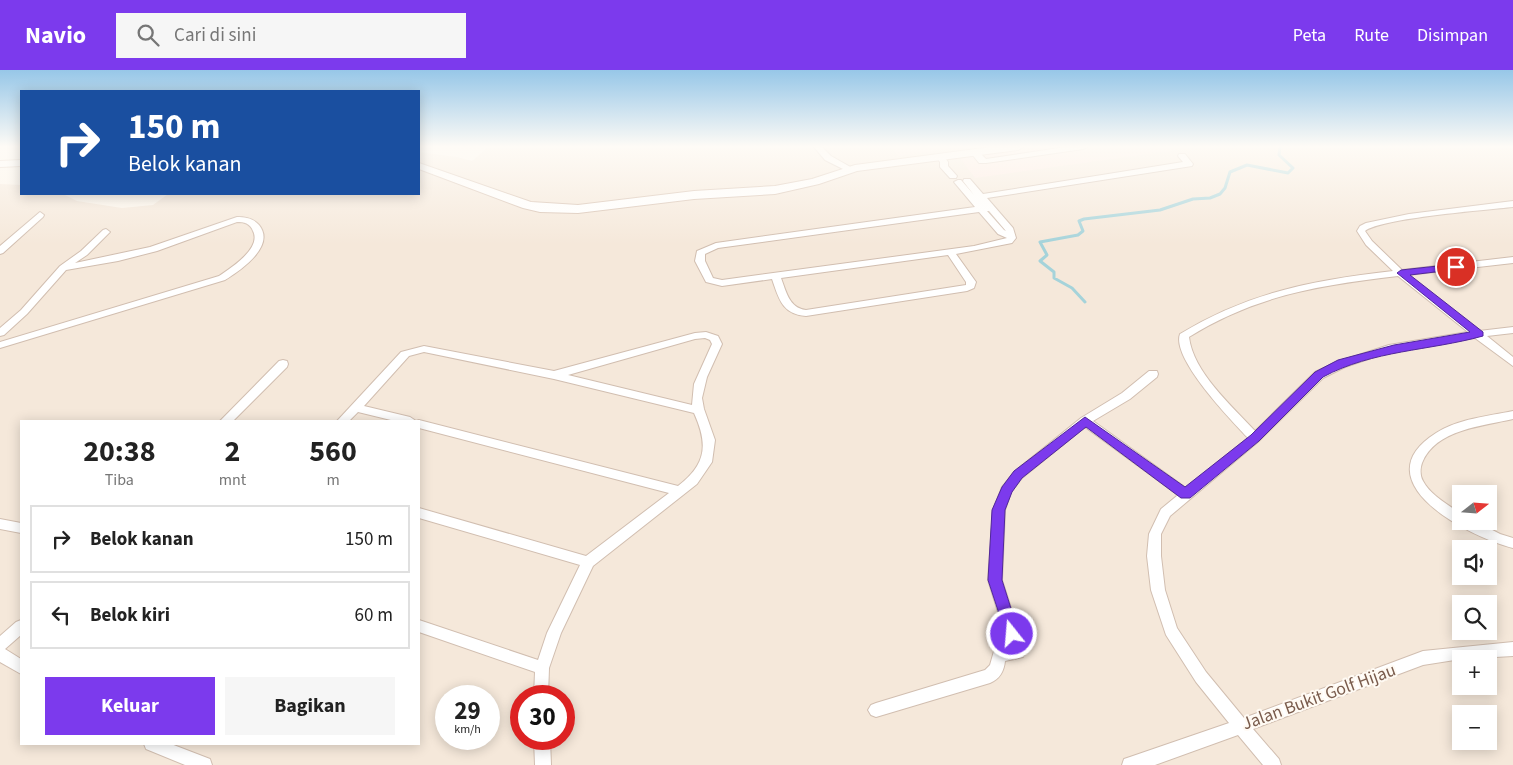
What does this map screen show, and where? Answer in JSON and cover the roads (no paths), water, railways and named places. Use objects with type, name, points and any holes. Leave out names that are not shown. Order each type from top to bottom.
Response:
[{"type":"main road","points":[[459,179],[518,202],[540,208],[556,209],[694,195],[775,190],[803,186],[821,179]]},
{"type":"street","points":[[960,179],[971,198],[985,209]]},
{"type":"street","points":[[961,179],[980,196],[985,209],[1001,232],[1012,238],[1005,243],[950,252],[776,276],[715,282],[707,276],[700,261],[700,253],[708,247],[985,209]]},
{"type":"street","points":[[971,198],[1088,179]]},
{"type":"street","points":[[1513,204],[1408,217],[1363,228],[1363,236],[1401,273],[1513,362]]},
{"type":"street","points":[[0,251],[40,215]]},
{"type":"street","points":[[0,345],[222,278],[247,259],[259,240],[259,230],[253,223],[238,220],[142,254],[63,268]]},
{"type":"street","points":[[0,333],[24,312],[63,268],[84,253],[106,232]]},
{"type":"street","points":[[776,276],[791,310],[797,313],[806,313],[971,286],[971,282],[950,252]]},
{"type":"street","points":[[1255,438],[1219,399],[1186,354],[1183,344],[1184,336],[1208,322],[1262,297],[1303,287],[1513,260]]},
{"type":"street","points":[[1273,765],[1201,677],[1171,631],[1158,590],[1154,556],[1155,534],[1165,513],[1185,494],[1255,438],[1319,374],[1341,363],[1394,348],[1513,330]]},
{"type":"street","points":[[541,685],[542,668],[554,633],[588,562],[681,491],[693,481],[705,466],[709,448],[709,435],[698,410],[697,397],[701,379],[717,344],[714,338],[706,335],[695,336],[554,375]]},
{"type":"street","points":[[344,420],[396,363],[405,354],[415,349],[443,351],[554,375],[698,410]]},
{"type":"street","points":[[227,420],[283,364]]},
{"type":"street","points":[[876,710],[990,676],[997,668],[999,656],[1018,652],[995,580],[1000,504],[1006,490],[1018,474],[1085,421],[1126,396],[1153,374]]},
{"type":"street","points":[[357,408],[406,420]]},
{"type":"street","points":[[1452,515],[1417,483],[1416,465],[1419,455],[1445,433],[1472,424],[1513,416]]},
{"type":"street","points":[[1085,421],[1185,494]]},
{"type":"street","points":[[420,424],[681,491]]},
{"type":"street","points":[[420,513],[588,562]]},
{"type":"street","points":[[0,524],[20,528]]},
{"type":"street","points":[[1480,530],[1497,539],[1513,543]]},
{"type":"street","points":[[420,626],[542,668]]},
{"type":"street","points":[[0,645],[20,627]]},
{"type":"street","name":"Jalan Bukit Golf Hijau","points":[[1130,765],[1242,726],[1423,658],[1513,649]]},
{"type":"street","points":[[0,654],[20,666]]},
{"type":"street","points":[[154,745],[204,765]]},
{"type":"street","points":[[543,750],[544,765]]},
{"type":"waterway","points":[[1085,302],[1072,288],[1054,278],[1054,272],[1040,261],[1047,255],[1040,242],[1078,235],[1083,231],[1079,221],[1084,219],[1160,210],[1193,199],[1210,198],[1220,194],[1225,188],[1228,179]]}]
